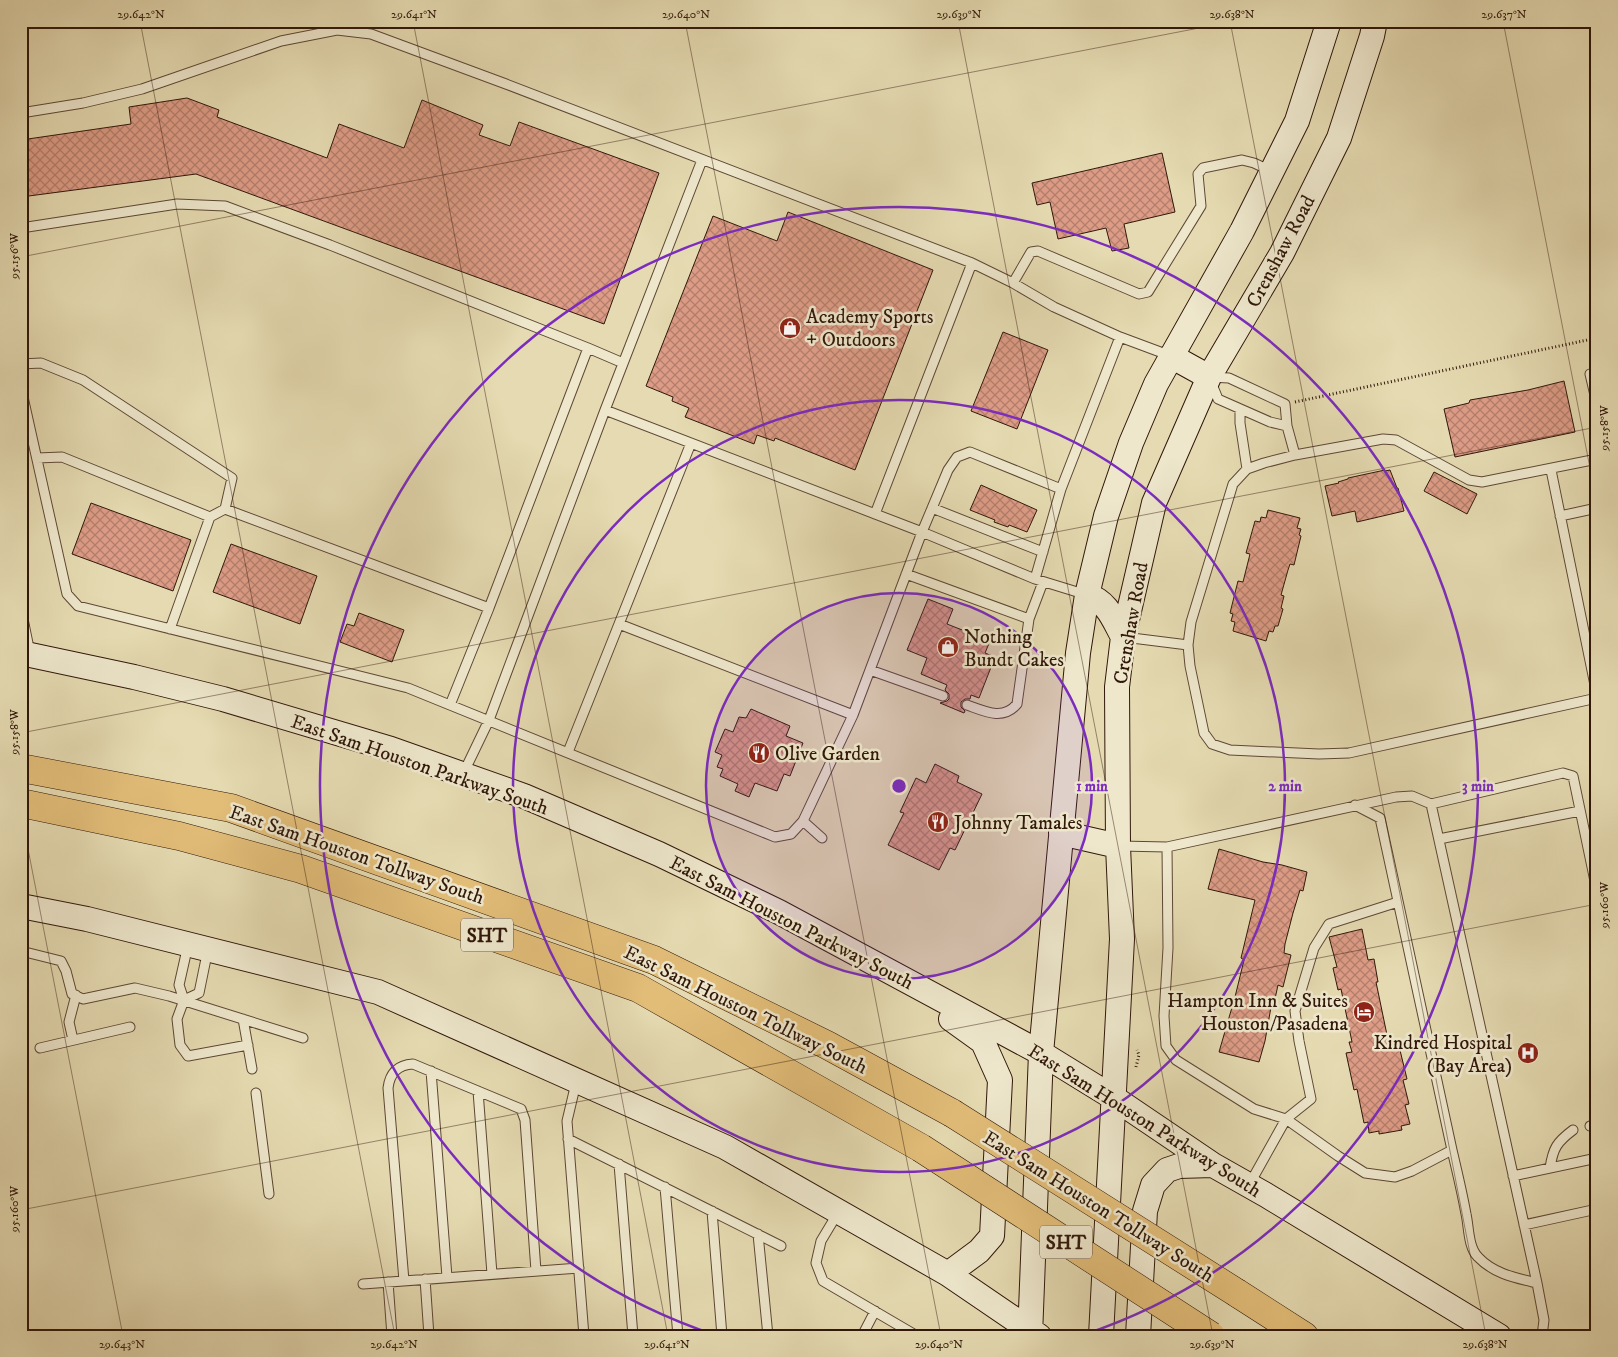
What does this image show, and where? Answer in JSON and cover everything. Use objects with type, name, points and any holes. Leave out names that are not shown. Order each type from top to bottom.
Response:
[{"type":"highway","points":[[21,756],[231,808]]},
{"type":"highway","name":"East Sam Houston Tollway South","points":[[21,768],[231,808],[654,960],[827,1045],[952,1113],[1304,1336]]},
{"type":"highway","name":"East Sam Houston Tollway South","points":[[21,803],[179,836],[301,869],[638,988],[921,1148],[1211,1336]]},
{"type":"highway","points":[[21,816],[179,836]]},
{"type":"main road","points":[[1033,1334],[1041,1054],[1078,653],[1087,595],[1106,516],[1131,442],[1156,384],[1242,231],[1297,121],[1329,21]]},
{"type":"main road","name":"Crenshaw Road","points":[[1101,1336],[1122,939],[1118,846],[1117,687],[1123,637],[1154,502],[1209,377],[1282,253],[1339,138],[1372,36],[1375,21]]},
{"type":"main road","points":[[1171,356],[1209,377]]},
{"type":"main road","points":[[1087,595],[1104,603],[1123,637]]},
{"type":"main road","name":"East Sam Houston Parkway South","points":[[26,654],[134,677],[224,699],[391,750],[524,796],[659,854],[779,912],[1041,1054],[1114,1098],[1213,1165],[1499,1336]]},
{"type":"main road","points":[[1061,833],[1118,846]]},
{"type":"main road","points":[[21,906],[87,919],[378,992],[726,1147],[948,1274],[1033,1334]]},
{"type":"main road","points":[[876,964],[983,1042],[1000,1080],[992,1236],[979,1251],[948,1274]]},
{"type":"main road","points":[[1138,1336],[1145,1211],[1153,1185],[1162,1173],[1179,1166],[1213,1165]]},
{"type":"lane","points":[[21,113],[82,103],[142,89],[282,41],[337,30],[371,34],[972,262],[1013,283],[1054,308],[1120,337],[1171,356]]},
{"type":"lane","points":[[463,775],[489,720],[605,410],[702,160]]},
{"type":"lane","points":[[1013,283],[1031,252],[1038,251],[1139,294],[1148,292],[1201,206],[1198,174],[1203,168],[1242,160],[1254,163],[1271,172]]},
{"type":"lane","points":[[21,228],[177,204],[225,206],[312,238],[623,363]]},
{"type":"lane","points":[[875,514],[972,262]]},
{"type":"lane","points":[[967,705],[995,714],[1012,710],[1017,704],[1029,620],[1039,580],[1043,552],[1061,489],[1120,337]]},
{"type":"lane","points":[[450,705],[588,348]]},
{"type":"lane","points":[[21,364],[41,363],[83,380],[232,478],[225,509]]},
{"type":"lane","points":[[1590,374],[1597,404]]},
{"type":"lane","points":[[1287,426],[1270,422],[1218,399],[1209,377],[1229,378],[1285,404],[1287,426],[1295,455]]},
{"type":"lane","points":[[21,388],[67,594],[78,606],[408,688],[775,837],[791,834],[803,821],[853,715],[922,532],[948,470],[957,457],[970,452],[1061,489]]},
{"type":"lane","points":[[1240,409],[1240,423],[1247,469]]},
{"type":"lane","points":[[605,410],[922,532],[1039,580],[1087,595]]},
{"type":"lane","points":[[1551,470],[1597,696],[1349,753],[1319,754],[1230,750],[1212,744],[1204,733],[1190,666],[1188,645],[1191,622],[1233,484],[1247,469],[1295,455],[1384,439],[1396,440],[1469,480],[1482,482],[1551,470],[1597,459]]},
{"type":"lane","points":[[568,752],[691,443]]},
{"type":"lane","points":[[37,458],[62,457],[210,517]]},
{"type":"lane","points":[[932,508],[1043,552]]},
{"type":"lane","points":[[170,629],[210,517],[225,509],[489,608]]},
{"type":"lane","points":[[1560,516],[1596,509],[1597,519]]},
{"type":"lane","points":[[906,574],[1029,620]]},
{"type":"lane","points":[[21,609],[26,654]]},
{"type":"lane","points":[[619,624],[853,715]]},
{"type":"lane","points":[[1123,637],[1188,645]]},
{"type":"lane","points":[[870,670],[943,696]]},
{"type":"lane","points":[[1118,846],[1167,847],[1355,804],[1396,797],[1412,796],[1431,804],[1563,773],[1573,776],[1597,891]]},
{"type":"lane","points":[[1355,804],[1380,818],[1467,1216],[1469,1236],[1477,1256],[1492,1269],[1512,1277],[1537,1283]]},
{"type":"lane","points":[[1431,804],[1537,1283],[1544,1320],[1542,1336]]},
{"type":"lane","points":[[1439,839],[1580,811]]},
{"type":"lane","points":[[803,821],[822,838]]},
{"type":"lane","points":[[1167,847],[1168,948],[1164,1016],[1166,1046],[1176,1060],[1254,1109],[1286,1119],[1365,1173],[1395,1177],[1452,1150]]},
{"type":"lane","points":[[1249,1185],[1286,1119],[1311,1099],[1295,1011],[1314,948],[1329,924],[1398,902]]},
{"type":"lane","points":[[198,947],[179,984],[184,1000],[177,1019],[180,1045],[188,1056],[248,1045]]},
{"type":"lane","points":[[184,1000],[199,993],[198,947]]},
{"type":"lane","points":[[21,951],[61,961],[66,971],[72,994],[76,996],[83,998],[135,988],[184,1000],[303,1038]]},
{"type":"lane","points":[[73,1040],[69,1022],[76,996]]},
{"type":"lane","points":[[243,1019],[252,1069]]},
{"type":"lane","points":[[40,1048],[130,1027]]},
{"type":"lane","points":[[404,1281],[388,1088],[389,1078],[394,1071],[403,1065],[414,1064],[521,1109],[525,1120],[536,1271]]},
{"type":"lane","points":[[431,1071],[447,1278]]},
{"type":"lane","points":[[577,1081],[567,1121],[584,1336]]},
{"type":"lane","points":[[478,1091],[492,1274]]},
{"type":"lane","points":[[256,1093],[269,1194]]},
{"type":"lane","points":[[1550,1168],[1553,1151],[1561,1139],[1573,1130]]},
{"type":"lane","points":[[568,1139],[781,1246]]},
{"type":"lane","points":[[1513,1176],[1597,1158]]},
{"type":"lane","points":[[619,1164],[633,1336]]},
{"type":"lane","points":[[665,1187],[678,1336]]},
{"type":"lane","points":[[1524,1225],[1597,1209]]},
{"type":"lane","points":[[712,1211],[722,1336]]},
{"type":"lane","points":[[838,1211],[821,1242],[816,1263],[823,1281],[917,1336]]},
{"type":"lane","points":[[758,1234],[768,1336]]},
{"type":"lane","points":[[363,1284],[579,1268]]},
{"type":"lane","points":[[425,1279],[429,1336]]},
{"type":"lane","points":[[388,1282],[392,1336]]},
{"type":"lane","points":[[862,1336],[875,1311]]},
{"type":"path","points":[[1285,404],[1597,338]]},
{"type":"building","points":[[187,98],[219,110],[217,117],[327,158],[339,124],[404,148],[422,100],[483,125],[479,135],[510,146],[519,122],[659,173],[604,324],[196,174],[21,197],[21,140],[131,124],[129,107]]},
{"type":"building","points":[[1162,153],[1175,212],[1124,224],[1129,248],[1112,251],[1106,228],[1058,239],[1050,202],[1037,205],[1032,183]]},
{"type":"building","name":"Academy Sports + Outdoors","points":[[788,212],[933,270],[855,470],[775,438],[774,441],[757,435],[754,444],[685,417],[689,408],[672,401],[673,397],[646,386],[713,216],[777,241]]},
{"type":"building","points":[[1003,332],[1048,350],[1017,429],[971,411]]},
{"type":"building","points":[[1564,381],[1575,432],[1455,457],[1444,409],[1469,403],[1470,400],[1528,390]]},
{"type":"building","points":[[1390,470],[1398,488],[1404,511],[1357,522],[1355,511],[1332,516],[1325,486],[1339,483],[1348,478]]},
{"type":"building","points":[[1434,472],[1477,494],[1467,514],[1424,491]]},
{"type":"building","points":[[981,485],[1037,510],[1027,532],[994,522],[995,520],[970,510]]},
{"type":"building","points":[[91,503],[191,540],[173,591],[72,554]]},
{"type":"building","points":[[1268,510],[1300,518],[1297,528],[1301,529],[1299,535],[1301,536],[1294,565],[1290,564],[1281,595],[1284,596],[1281,608],[1283,609],[1278,626],[1275,626],[1273,632],[1269,631],[1266,641],[1233,631],[1235,622],[1231,621],[1233,614],[1230,613],[1238,581],[1243,582],[1250,554],[1246,553],[1255,521],[1260,522],[1261,517],[1266,518]]},
{"type":"building","points":[[231,544],[317,576],[300,624],[213,592]]},
{"type":"building","name":"Nothing Bundt Cakes","points":[[928,599],[953,609],[947,624],[990,641],[985,653],[995,657],[979,698],[971,695],[970,699],[965,699],[961,702],[964,713],[940,703],[949,699],[949,694],[945,690],[947,685],[921,674],[927,658],[907,650]]},
{"type":"building","points":[[359,613],[404,630],[392,662],[340,642],[347,624],[354,626]]},
{"type":"building","name":"Olive Garden","points":[[751,709],[790,726],[786,736],[803,743],[790,776],[784,774],[777,791],[755,783],[749,797],[735,791],[738,784],[720,776],[723,769],[717,767],[722,755],[715,752],[725,729],[733,732],[739,717],[746,718]]},
{"type":"building","name":"Johnny Tamales","points":[[935,764],[959,776],[957,782],[982,794],[955,850],[950,848],[939,870],[888,845],[904,813],[900,812],[916,778],[926,783]]},
{"type":"building","points":[[1219,849],[1307,872],[1303,891],[1300,890],[1285,944],[1284,953],[1291,955],[1283,987],[1278,985],[1273,1008],[1271,1007],[1259,1062],[1219,1052],[1244,960],[1241,958],[1255,900],[1208,889]]},
{"type":"building","name":"Hampton Inn & Suites Houston/Pasadena","points":[[1362,929],[1368,960],[1374,959],[1378,982],[1376,982],[1387,1035],[1391,1033],[1393,1043],[1398,1042],[1407,1079],[1403,1080],[1409,1104],[1405,1105],[1410,1124],[1401,1126],[1402,1130],[1379,1134],[1379,1131],[1369,1133],[1368,1122],[1364,1123],[1357,1089],[1354,1090],[1346,1053],[1352,1052],[1349,1042],[1352,1042],[1341,989],[1338,990],[1333,968],[1337,967],[1329,937]]},
{"type":"place","name":"Academy Sports + Outdoors","points":[[790,328]]},
{"type":"place","name":"Nothing Bundt Cakes","points":[[948,647]]},
{"type":"place","name":"Olive Garden","points":[[759,753]]},
{"type":"place","name":"Johnny Tamales","points":[[938,822]]},
{"type":"place","name":"Hampton Inn & Suites Houston/Pasadena","points":[[1364,1012]]},
{"type":"place","name":"Kindred Hospital (Bay Area)","points":[[1528,1053]]}]
